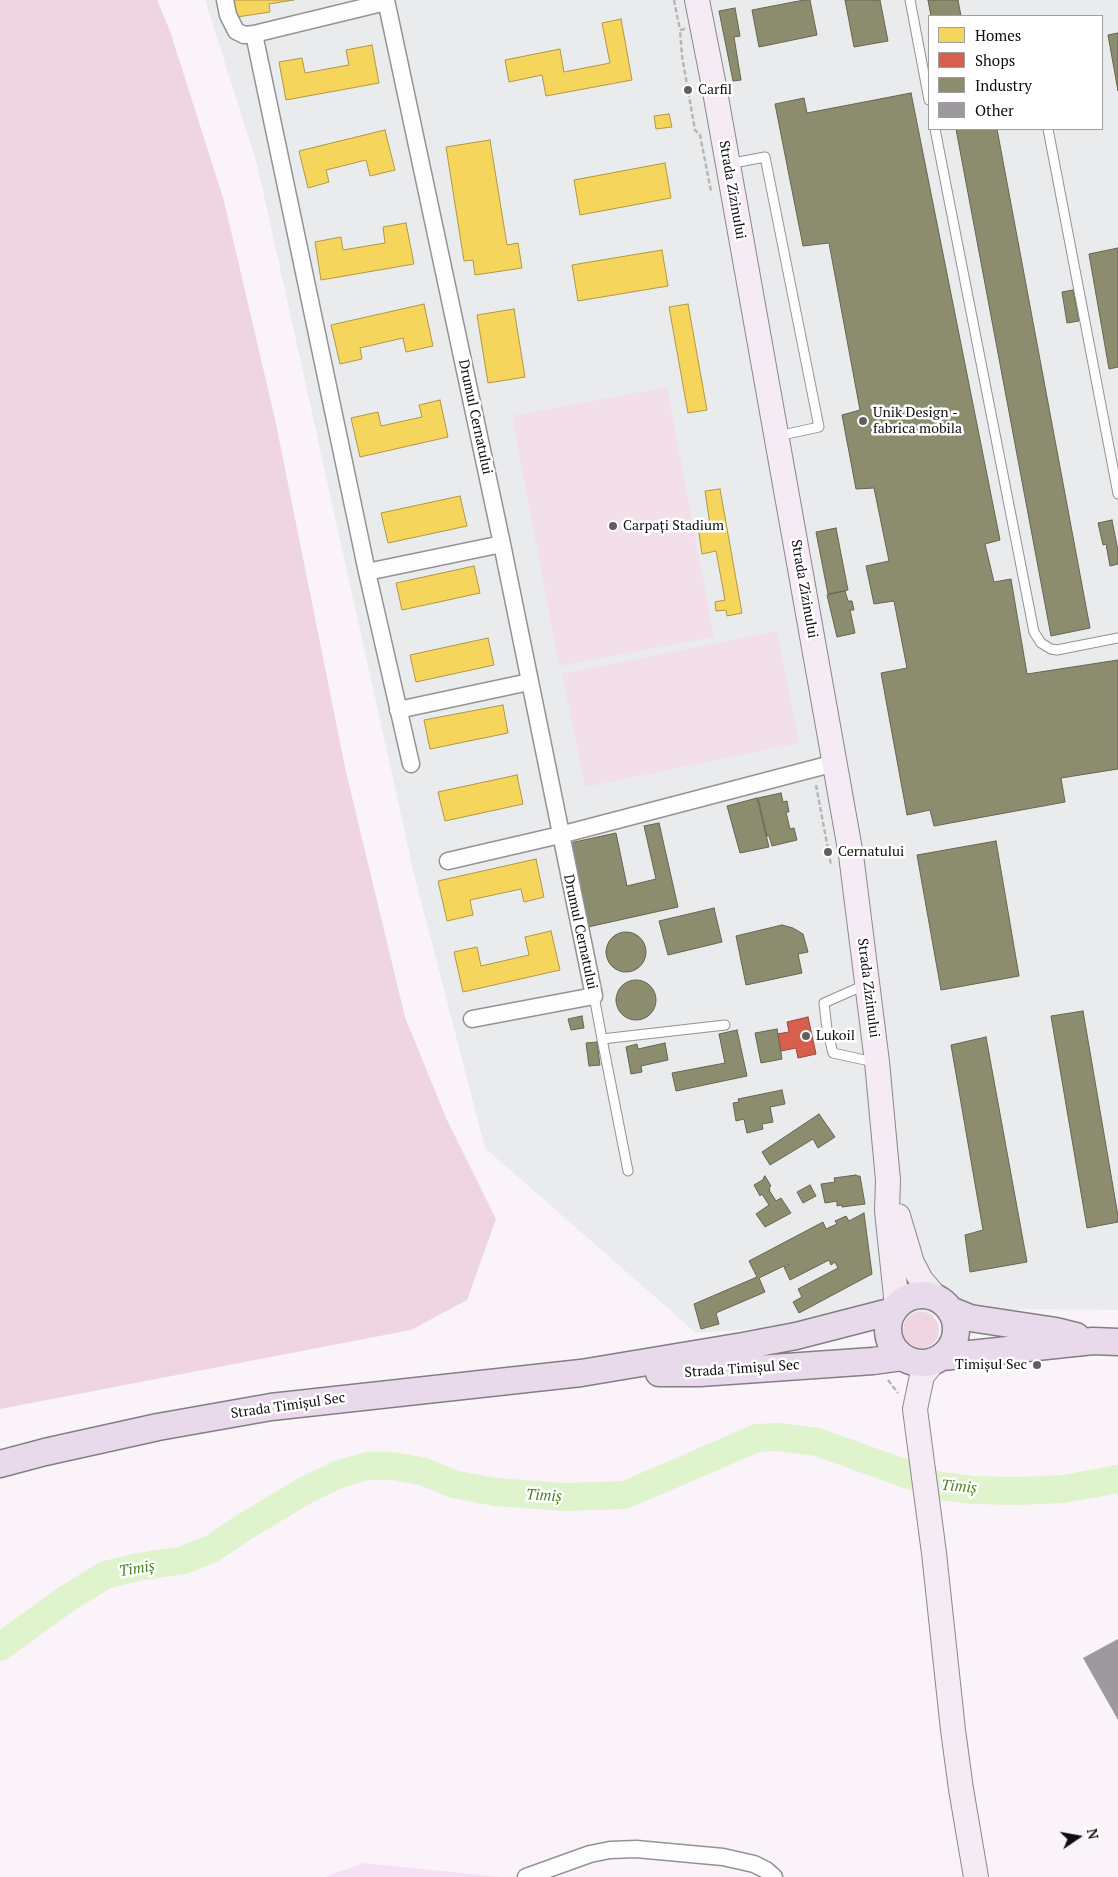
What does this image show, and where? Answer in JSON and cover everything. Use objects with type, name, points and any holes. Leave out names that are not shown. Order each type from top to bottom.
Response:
[{"type":"main road","name":"Strada Zizinului","points":[[698,0],[851,855],[877,1062],[888,1180],[887,1211],[895,1309]]},
{"type":"main road","name":"Strada Zizinului","points":[[888,1180],[912,1262],[921,1280],[943,1304]]},
{"type":"main road","points":[[926,1295],[970,1318],[1056,1331],[1106,1341],[916,1363],[905,1359],[893,1346],[890,1340],[888,1325],[895,1309],[905,1299],[926,1295]]},
{"type":"main road","points":[[915,1413],[922,1376],[949,1350],[954,1340],[955,1320],[943,1304]]},
{"type":"main road","name":"Strada Timișul Sec","points":[[0,1464],[158,1427],[271,1407],[581,1373],[743,1346],[805,1334],[895,1309]]},
{"type":"main road","points":[[905,1359],[910,1395],[915,1413],[934,1553],[953,1730],[972,1875]]},
{"type":"main road","name":"Strada Timișul Sec","points":[[581,1373],[700,1373],[905,1359]]},
{"type":"street","points":[[225,0],[228,15],[236,31],[244,35],[386,1]]},
{"type":"street","name":"Drumul Cernatului","points":[[386,1],[502,544],[594,996],[472,1019]]},
{"type":"street","points":[[254,34],[368,572],[411,764]]},
{"type":"street","points":[[368,572],[502,544]]},
{"type":"street","points":[[398,710],[529,682]]},
{"type":"street","points":[[448,861],[560,835],[836,763]]},
{"type":"street","points":[[526,1877],[590,1854],[610,1850],[636,1849],[723,1857],[754,1864],[766,1870],[774,1877]]},
{"type":"lane","points":[[910,0],[926,64],[928,88]]},
{"type":"lane","points":[[935,130],[1034,632],[1041,643],[1056,650],[1118,638]]},
{"type":"lane","points":[[1048,130],[1118,494]]},
{"type":"lane","points":[[728,164],[765,157],[819,427],[776,437]]},
{"type":"lane","points":[[868,984],[854,988],[824,1003],[827,1030],[834,1053],[877,1062]]},
{"type":"lane","points":[[594,996],[628,1171]]},
{"type":"lane","points":[[602,1039],[725,1026]]},
{"type":"path","points":[[674,0],[680,30]]},
{"type":"shaded area","points":[[0,0],[157,0],[170,31],[224,201],[275,419],[346,772],[405,1017],[446,1118],[496,1219],[467,1300],[411,1330],[0,1409]]},
{"type":"shaded area","points":[[205,0],[1118,0],[1118,1310],[1030,1309],[696,1333],[485,1148],[414,874],[257,164]]},
{"type":"shaded area","name":"Carpați Stadium","points":[[667,387],[714,637],[559,666],[512,416]]},
{"type":"shaded area","points":[[777,631],[799,743],[585,787],[562,674]]},
{"type":"shaded area","points":[[921,1312],[933,1318],[939,1330],[933,1342],[921,1348],[909,1342],[903,1330],[909,1318]]},
{"type":"shaded area","points":[[364,1863],[501,1877],[325,1877]]},
{"type":"building: Homes","points":[[234,0],[294,0],[269,4],[270,12],[237,17]]},
{"type":"building: Homes","points":[[621,19],[632,80],[546,96],[542,75],[509,82],[505,60],[560,49],[564,72],[610,63],[602,23]]},
{"type":"building: Homes","points":[[372,45],[379,83],[286,100],[279,62],[302,58],[305,73],[349,65],[346,50]]},
{"type":"building: Homes","points":[[669,114],[672,127],[656,129],[654,116]]},
{"type":"building: Homes","points":[[385,130],[395,170],[370,176],[366,160],[326,170],[329,182],[308,188],[299,151]]},
{"type":"building: Homes","points":[[490,140],[507,245],[518,243],[522,268],[475,275],[473,260],[464,261],[446,147]]},
{"type":"building: Homes","points":[[665,163],[671,198],[580,215],[574,180]]},
{"type":"building: Homes","points":[[406,223],[414,264],[321,280],[315,242],[341,237],[343,250],[385,243],[383,227]]},
{"type":"building: Homes","points":[[662,250],[668,286],[578,301],[572,265]]},
{"type":"building: Homes","points":[[424,304],[433,346],[406,352],[403,338],[360,348],[362,359],[340,364],[331,325]]},
{"type":"building: Homes","points":[[688,304],[707,410],[688,413],[669,307]]},
{"type":"building: Homes","points":[[514,309],[525,377],[488,383],[477,315]]},
{"type":"building: Homes","points":[[440,400],[448,437],[360,457],[351,418],[378,412],[381,426],[422,417],[419,405]]},
{"type":"building: Homes","points":[[720,489],[742,613],[727,616],[726,610],[716,611],[715,602],[725,600],[716,551],[702,554],[698,527],[710,525],[705,491]]},
{"type":"building: Homes","points":[[460,496],[467,526],[388,543],[381,513]]},
{"type":"building: Homes","points":[[474,566],[480,593],[402,610],[396,583]]},
{"type":"building: Homes","points":[[488,638],[494,665],[416,682],[410,655]]},
{"type":"building: Homes","points":[[503,705],[508,733],[430,749],[424,720]]},
{"type":"building: Homes","points":[[517,775],[523,804],[445,821],[438,792]]},
{"type":"building: Homes","points":[[536,859],[544,897],[524,902],[521,889],[470,900],[473,915],[447,921],[438,881]]},
{"type":"building: Homes","points":[[551,931],[560,970],[463,992],[454,952],[477,947],[481,966],[529,955],[525,937]]},
{"type":"building: Shops","points":[[808,1017],[816,1054],[798,1058],[796,1048],[781,1051],[777,1034],[789,1032],[787,1022]]},
{"type":"building: Industry","points":[[810,0],[817,35],[759,47],[752,10]]},
{"type":"building: Industry","points":[[845,0],[880,0],[888,41],[854,47]]},
{"type":"building: Industry","points":[[928,0],[958,0],[961,15],[931,15]]},
{"type":"building: Industry","points":[[735,8],[740,36],[734,37],[741,80],[733,81],[719,11]]},
{"type":"building: Industry","points":[[1118,33],[1118,91],[1108,35]]},
{"type":"building: Industry","points":[[911,93],[1000,540],[985,544],[994,582],[1011,579],[1027,674],[1118,660],[1118,769],[1061,778],[1065,802],[934,826],[930,810],[907,815],[881,673],[907,668],[894,601],[874,604],[866,566],[889,561],[874,488],[856,489],[842,415],[860,410],[829,243],[803,246],[775,104],[804,98],[807,113]]},
{"type":"building: Industry","points":[[956,130],[997,130],[1090,628],[1051,636]]},
{"type":"building: Industry","points":[[1118,248],[1118,367],[1109,369],[1089,254]]},
{"type":"building: Industry","points":[[1073,290],[1079,321],[1067,323],[1062,292]]},
{"type":"building: Industry","points":[[1112,520],[1118,551],[1118,564],[1110,566],[1106,544],[1103,545],[1098,523]]},
{"type":"building: Industry","points":[[836,528],[848,590],[828,594],[816,532]]},
{"type":"building: Industry","points":[[845,591],[848,601],[852,601],[854,610],[850,610],[855,633],[837,637],[827,595]]},
{"type":"building: Industry","points":[[781,793],[783,802],[787,801],[789,812],[786,812],[790,829],[794,828],[797,840],[772,846],[769,836],[767,836],[758,798]]},
{"type":"building: Industry","points":[[757,798],[769,847],[740,853],[727,806]]},
{"type":"building: Industry","points":[[659,823],[678,907],[588,927],[570,843],[616,833],[627,886],[656,879],[644,826]]},
{"type":"building: Industry","points":[[996,841],[1019,976],[941,990],[917,855]]},
{"type":"building: Industry","points":[[714,908],[722,942],[668,955],[659,921]]},
{"type":"building: Industry","points":[[782,925],[793,928],[803,934],[808,952],[798,954],[802,973],[746,985],[736,936]]},
{"type":"building: Industry","points":[[626,932],[640,938],[646,952],[640,966],[626,972],[612,966],[606,952],[612,938]]},
{"type":"building: Industry","points":[[640,980],[647,983],[653,989],[656,1000],[655,1008],[647,1017],[640,1020],[632,1020],[625,1017],[617,1008],[616,996],[619,989],[628,981]]},
{"type":"building: Industry","points":[[1083,1011],[1118,1216],[1118,1222],[1087,1228],[1051,1016]]},
{"type":"building: Industry","points":[[582,1016],[584,1028],[571,1030],[568,1019]]},
{"type":"building: Industry","points":[[777,1029],[782,1059],[761,1063],[755,1033]]},
{"type":"building: Industry","points":[[737,1030],[747,1076],[676,1091],[672,1073],[725,1063],[719,1034]]},
{"type":"building: Industry","points":[[986,1037],[1027,1262],[970,1272],[965,1235],[983,1230],[951,1045]]},
{"type":"building: Industry","points":[[597,1042],[600,1065],[589,1066],[586,1043]]},
{"type":"building: Industry","points":[[665,1043],[668,1060],[641,1066],[642,1072],[631,1074],[626,1047],[637,1044],[638,1049]]},
{"type":"building: Industry","points":[[782,1090],[785,1104],[770,1107],[773,1122],[762,1124],[763,1129],[747,1133],[744,1119],[736,1121],[733,1103],[739,1102],[738,1099]]},
{"type":"building: Industry","points":[[819,1114],[835,1137],[818,1148],[813,1139],[770,1165],[762,1152]]},
{"type":"building: Industry","points":[[765,1176],[771,1186],[769,1190],[776,1201],[781,1198],[791,1213],[765,1227],[756,1214],[769,1205],[762,1194],[760,1196],[754,1185],[764,1179]]},
{"type":"building: Industry","points":[[860,1176],[865,1204],[842,1207],[842,1205],[837,1206],[837,1201],[825,1203],[821,1184],[835,1182],[834,1178]]},
{"type":"building: Industry","points":[[810,1185],[816,1196],[803,1203],[797,1192]]},
{"type":"building: Industry","points":[[864,1213],[872,1274],[799,1313],[793,1302],[802,1297],[798,1289],[838,1268],[835,1262],[831,1265],[829,1260],[790,1280],[784,1267],[788,1266],[788,1264],[759,1278],[765,1292],[716,1313],[719,1324],[701,1329],[694,1304],[757,1277],[749,1261],[823,1222],[826,1229],[837,1224],[835,1221],[846,1216],[849,1221]]},
{"type":"building: Other","points":[[1118,1639],[1118,1720],[1083,1658]]},
{"type":"waterway","name":"Timiș","points":[[0,1647],[65,1600],[105,1575],[138,1567],[184,1560],[213,1548],[304,1491],[339,1474],[368,1466],[393,1466],[425,1472],[453,1484],[495,1492],[565,1497],[625,1495],[757,1438],[779,1437],[817,1442],[940,1486],[973,1490],[1019,1491],[1063,1489],[1118,1479]]},
{"type":"place","name":"Carfil","points":[[688,90]]},
{"type":"place","name":"Unik Design - fabrica mobila","points":[[863,421]]},
{"type":"place","name":"Carpați Stadium","points":[[613,526]]},
{"type":"place","name":"Cernatului","points":[[828,852]]},
{"type":"place","name":"Lukoil","points":[[806,1036]]},
{"type":"place","name":"Timișul Sec","points":[[1037,1365]]}]
